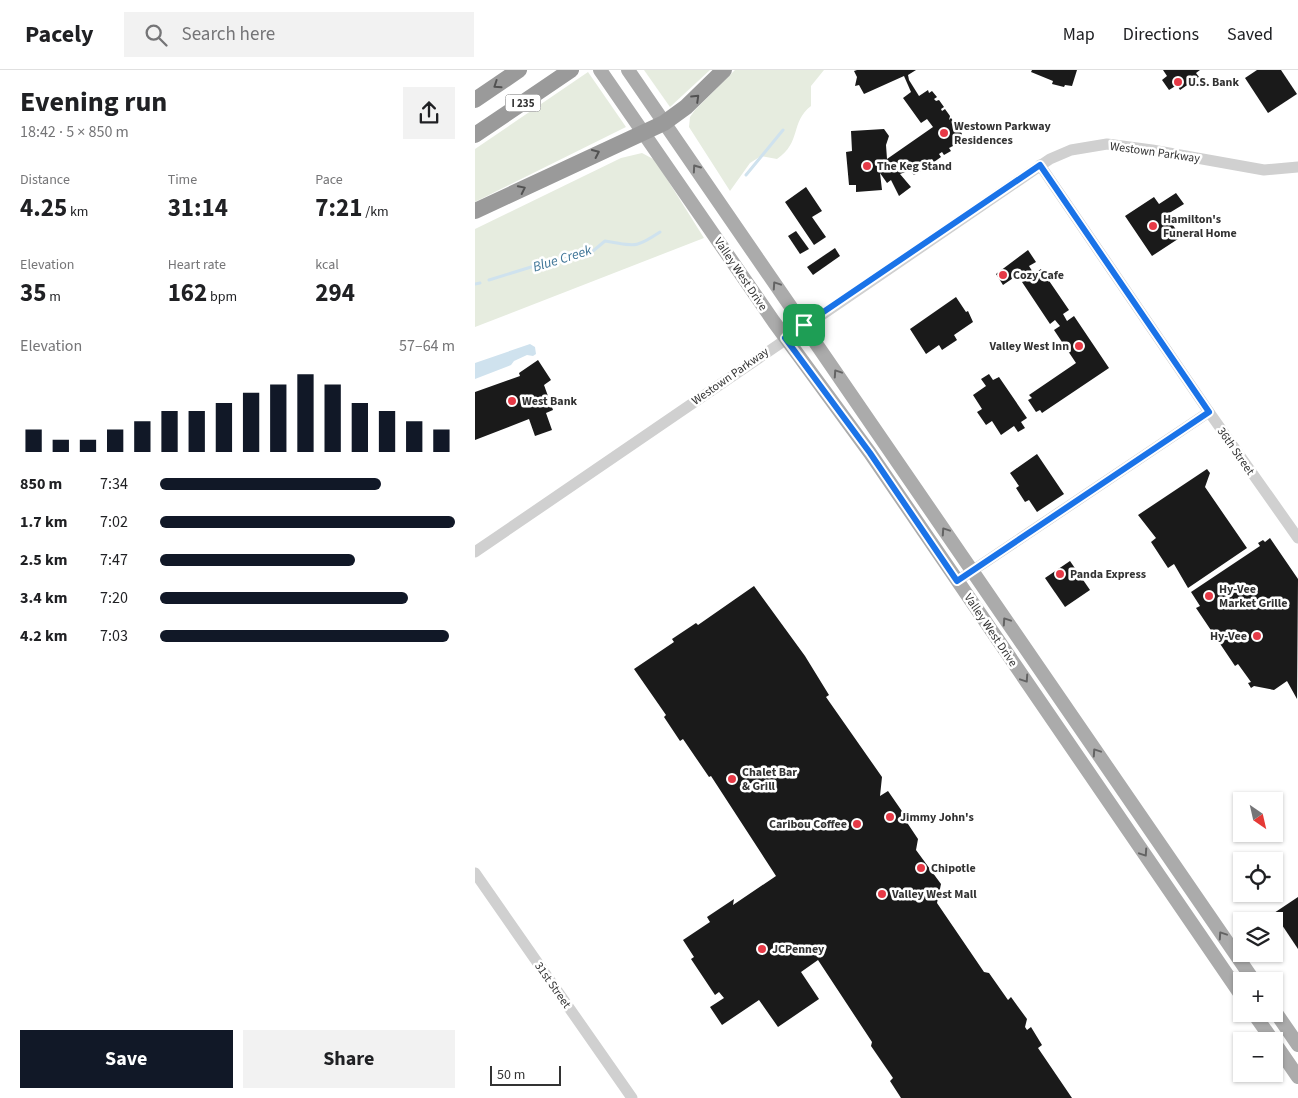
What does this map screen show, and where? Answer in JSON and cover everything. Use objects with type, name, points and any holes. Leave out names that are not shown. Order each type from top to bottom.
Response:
[{"type":"highway","name":"I 235","points":[[475,100],[519,70]]},
{"type":"highway","name":"I 235","points":[[475,135],[571,70]]},
{"type":"highway","points":[[475,211],[664,123],[685,108],[724,70]]},
{"type":"main road","name":"Valley West Drive","points":[[600,70],[785,338],[870,453],[1233,983]]},
{"type":"main road","name":"Valley West Drive","points":[[629,71],[1248,972]]},
{"type":"main road","points":[[1282,1022],[1298,1045]]},
{"type":"main road","points":[[1283,1056],[1298,1077]]},
{"type":"street","name":"Westown Parkway","points":[[475,552],[1040,165],[1071,150],[1107,144],[1153,150],[1264,170],[1298,167]]},
{"type":"street","name":"36th Street","points":[[1040,165],[1209,412],[1298,538]]},
{"type":"street","points":[[957,581],[1209,412]]},
{"type":"street","name":"31st Street","points":[[475,873],[632,1098]]},
{"type":"shaded area","points":[[644,70],[710,70],[670,107]]},
{"type":"shaded area","points":[[735,70],[824,70],[811,86],[811,106],[800,119],[790,146],[777,159],[761,156],[750,163],[730,191],[689,127],[690,117],[695,110]]},
{"type":"shaded area","points":[[588,72],[626,127],[475,202],[475,149]]},
{"type":"shaded area","points":[[642,153],[655,160],[704,238],[475,327],[475,229],[621,158]]},
{"type":"water","points":[[530,344],[535,347],[536,354],[533,356],[527,355],[514,361],[511,365],[475,379],[475,363]]},
{"type":"building","name":"Westown Parkway Residences","points":[[916,70],[908,75],[919,96],[928,90],[929,93],[932,91],[937,97],[934,99],[936,101],[939,100],[944,107],[941,109],[942,111],[945,109],[950,116],[949,120],[951,118],[956,125],[953,127],[958,126],[962,134],[955,140],[957,144],[949,148],[951,151],[944,155],[942,152],[939,154],[941,157],[934,162],[932,159],[929,161],[930,164],[924,169],[921,166],[919,167],[921,171],[914,175],[906,167],[908,171],[900,174],[911,187],[899,196],[891,180],[887,183],[880,173],[882,190],[856,192],[856,185],[849,185],[846,152],[852,151],[851,131],[884,129],[889,136],[886,145],[887,159],[933,127],[927,119],[921,123],[903,98],[911,92],[904,76],[864,94],[859,85],[855,86],[857,77],[854,71]]},
{"type":"building","points":[[1032,70],[1077,70],[1072,86],[1065,85],[1064,87],[1052,84],[1053,81],[1031,72]]},
{"type":"building","name":"U.S. Bank","points":[[1163,70],[1200,70],[1196,73],[1199,77],[1180,90],[1177,85],[1169,90],[1162,80],[1167,76]]},
{"type":"building","points":[[1257,70],[1281,70],[1297,94],[1268,113],[1245,78]]},
{"type":"building","points":[[806,187],[822,211],[812,217],[826,237],[814,245],[785,202]]},
{"type":"building","name":"Hamilton's Funeral Home","points":[[1176,193],[1184,204],[1166,215],[1181,237],[1152,256],[1125,216],[1154,197],[1159,204]]},
{"type":"building","points":[[796,231],[809,249],[800,254],[788,236]]},
{"type":"building","points":[[835,248],[840,256],[813,275],[807,267]]},
{"type":"building","name":"Valley West Inn","points":[[1028,250],[1036,262],[1029,266],[1034,274],[1041,269],[1069,310],[1063,314],[1067,321],[1074,316],[1109,368],[1042,413],[1040,410],[1036,412],[1028,400],[1032,398],[1029,395],[1076,363],[1054,330],[1060,326],[1055,320],[1050,324],[1022,282],[1027,279],[1022,272],[1003,285],[996,274]]},
{"type":"building","points":[[956,297],[966,312],[968,311],[973,322],[954,335],[957,340],[942,350],[939,345],[926,354],[910,329]]},
{"type":"building","name":"West Bank","points":[[538,360],[551,380],[544,385],[553,410],[546,413],[552,430],[535,436],[529,419],[475,440],[475,392],[520,376],[519,373]]},
{"type":"building","points":[[989,374],[993,380],[999,377],[1027,418],[1021,422],[1025,428],[1018,432],[1014,426],[1001,435],[992,421],[986,425],[977,412],[982,409],[973,395],[986,386],[981,379]]},
{"type":"building","points":[[1037,454],[1064,494],[1037,512],[1029,500],[1025,502],[1016,488],[1019,486],[1010,473]]},
{"type":"building","points":[[1207,469],[1210,473],[1205,487],[1247,548],[1188,588],[1174,564],[1168,568],[1151,542],[1156,538],[1138,515]]},
{"type":"building","name":"Hy-Vee","points":[[1270,538],[1298,579],[1297,699],[1287,681],[1274,690],[1254,686],[1251,688],[1248,683],[1251,682],[1238,664],[1235,666],[1196,608],[1200,606],[1191,592],[1260,546],[1258,543],[1263,540],[1265,542]]},
{"type":"building","points":[[1070,561],[1090,590],[1065,607],[1045,578]]},
{"type":"building","points":[[754,586],[805,656],[829,695],[826,697],[882,777],[880,796],[888,791],[906,817],[904,818],[918,839],[916,850],[941,884],[937,903],[984,972],[989,973],[1008,1000],[1011,997],[1027,1019],[1025,1027],[1027,1030],[1031,1027],[1042,1045],[1038,1048],[1072,1098],[901,1098],[890,1081],[893,1078],[871,1046],[872,1042],[818,960],[801,972],[819,999],[778,1027],[759,1000],[722,1025],[710,1007],[724,998],[719,992],[715,995],[691,959],[694,957],[683,940],[710,922],[707,917],[734,899],[733,905],[776,876],[711,776],[709,777],[683,739],[680,741],[664,717],[666,715],[634,669],[674,642],[672,639],[696,623],[698,625]]},
{"type":"building","points":[[1298,897],[1298,949],[1283,926],[1283,912],[1276,912]]},
{"type":"waterway","name":"Blue Creek","points":[[746,175],[783,130]]},
{"type":"waterway","name":"Blue Creek","points":[[489,280],[570,255],[593,251],[605,241],[633,245],[644,242],[660,232]]},
{"type":"waterway","name":"Blue Creek","points":[[475,284],[480,283]]},
{"type":"place","name":"U.S. Bank","points":[[1178,82]]},
{"type":"place","name":"Westown Parkway Residences","points":[[944,133]]},
{"type":"place","name":"The Keg Stand","points":[[867,166]]},
{"type":"place","name":"Hamilton's Funeral Home","points":[[1153,226]]},
{"type":"place","name":"Cozy Cafe","points":[[1003,275]]},
{"type":"place","name":"Valley West Inn","points":[[1079,346]]},
{"type":"place","name":"West Bank","points":[[512,401]]},
{"type":"place","name":"Panda Express","points":[[1060,574]]},
{"type":"place","name":"Hy-Vee Market Grille","points":[[1209,596]]},
{"type":"place","name":"Hy-Vee","points":[[1257,636]]},
{"type":"place","name":"Chalet Bar & Grill","points":[[732,779]]},
{"type":"place","name":"Jimmy John's","points":[[890,817]]},
{"type":"place","name":"Caribou Coffee","points":[[857,824]]},
{"type":"place","name":"Chipotle","points":[[921,868]]},
{"type":"place","name":"Valley West Mall","points":[[882,894]]},
{"type":"place","name":"JCPenney","points":[[762,949]]},
{"type":"route","points":[[1040,165],[1209,412],[957,581],[870,453],[785,338],[804,325],[1040,165]]}]
